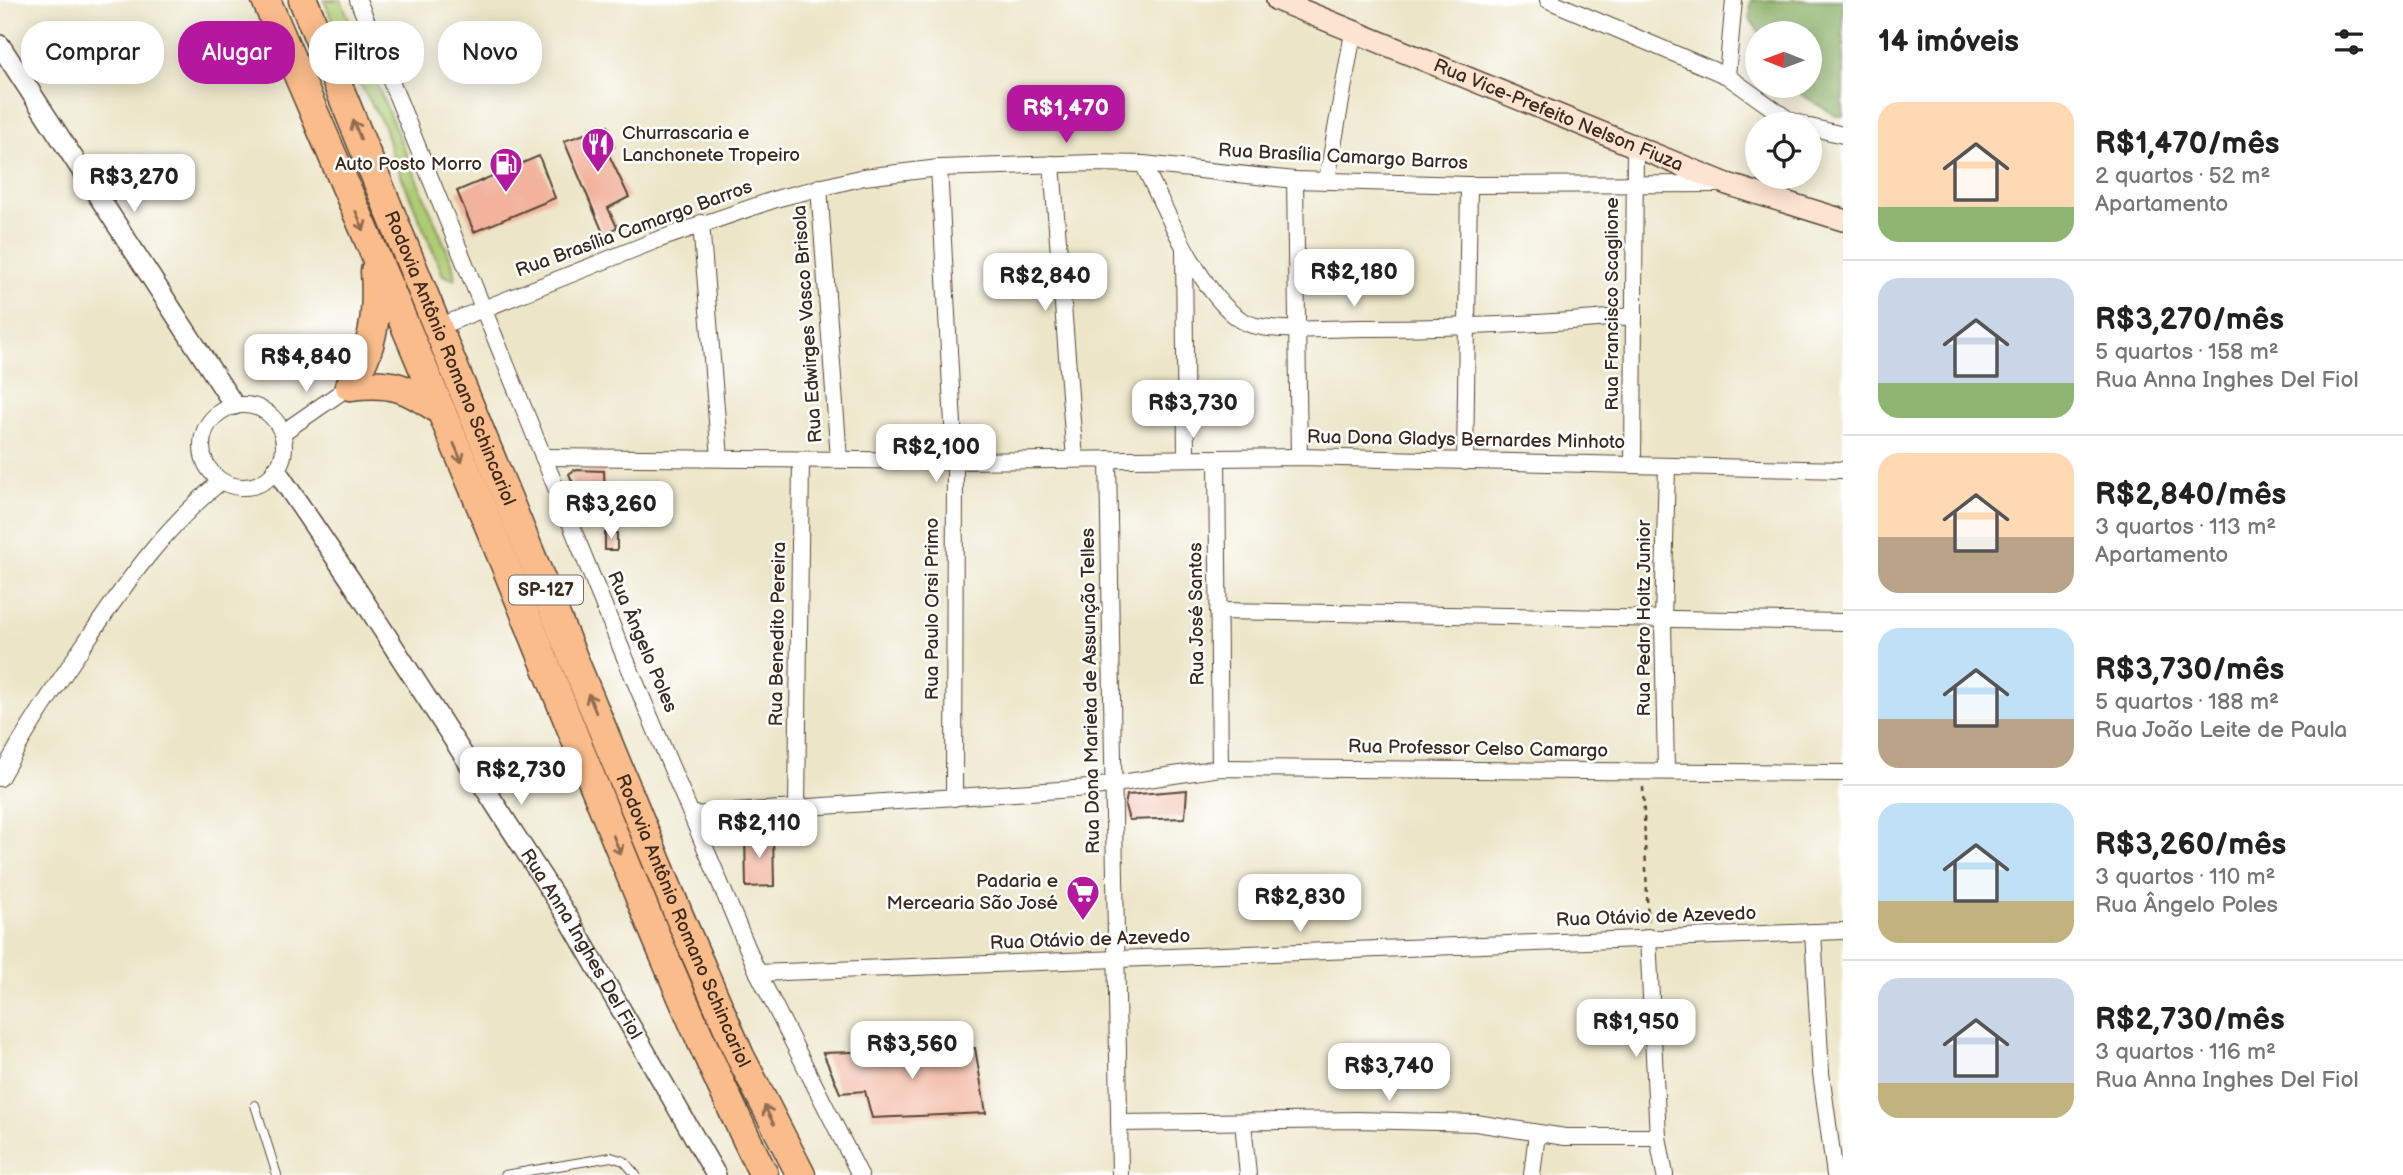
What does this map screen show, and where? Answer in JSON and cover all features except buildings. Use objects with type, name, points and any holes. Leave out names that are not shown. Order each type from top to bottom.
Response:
[{"type":"highway","name":"Rodovia Antônio Romano Schincariol","points":[[266,0],[441,411],[652,934],[755,1169]]},
{"type":"highway","name":"Rodovia Antônio Romano Schincariol","points":[[303,0],[700,965],[740,1056],[801,1175]]},
{"type":"highway","points":[[350,386],[370,351],[375,327],[374,254]]},
{"type":"highway","points":[[350,386],[377,383],[396,385],[412,391],[441,411]]},
{"type":"main road","name":"Rua Vice-Prefeito Nelson Fiuza","points":[[1287,2],[1353,33],[1727,184],[1843,220]]},
{"type":"street","name":"Rua Ângelo Poles","points":[[358,0],[543,457],[758,973],[860,1175]]},
{"type":"street","points":[[1548,0],[1727,76],[1778,112]]},
{"type":"street","points":[[1727,76],[1734,0]]},
{"type":"street","points":[[1327,180],[1353,33]]},
{"type":"street","points":[[0,45],[234,405]]},
{"type":"street","points":[[1822,130],[1843,135]]},
{"type":"street","points":[[1635,147],[1700,184]]},
{"type":"street","name":"Rua Francisco Scaglione","points":[[1633,466],[1635,147]]},
{"type":"street","points":[[1052,164],[1075,459]]},
{"type":"street","name":"Rua Brasília Camargo Barros","points":[[438,327],[701,223],[819,187],[864,177],[939,168],[1143,164],[1294,180],[1469,185],[1727,184]]},
{"type":"street","points":[[1143,164],[1184,248],[1232,313],[1246,323],[1261,327],[1297,328],[1467,328],[1634,316]]},
{"type":"street","name":"Rua Paulo Orsi Primo","points":[[939,168],[954,461],[954,798]]},
{"type":"street","points":[[1294,180],[1299,457]]},
{"type":"street","points":[[1465,461],[1469,185]]},
{"type":"street","name":"Rua Edwirges Vasco Brisola","points":[[819,187],[839,459]]},
{"type":"street","points":[[701,223],[720,458]]},
{"type":"street","points":[[1184,248],[1186,458]]},
{"type":"street","points":[[282,433],[350,386]]},
{"type":"street","points":[[234,405],[254,405],[267,411],[282,433],[284,449],[276,470],[262,483],[236,487],[221,481],[205,464],[202,437],[216,414],[234,405]]},
{"type":"street","name":"Rua Dona Gladys Bernardes Minhoto","points":[[543,457],[954,461],[1299,457],[1843,470]]},
{"type":"street","name":"Rua Dona Marieta de Assunção Telles","points":[[1108,459],[1120,1175]]},
{"type":"street","name":"Rua José Santos","points":[[1217,459],[1220,768]]},
{"type":"street","name":"Rua Benedito Pereira","points":[[797,808],[801,460]]},
{"type":"street","name":"Rua Pedro Holtz Junior","points":[[1666,771],[1663,621],[1667,466]]},
{"type":"street","name":"Rua Anna Inghes Del Fiol","points":[[276,470],[350,579],[569,919],[716,1175]]},
{"type":"street","points":[[0,778],[24,733],[133,572],[164,533],[221,481]]},
{"type":"street","points":[[1218,611],[1663,621],[1843,622]]},
{"type":"street","name":"Rua Professor Celso Camargo","points":[[692,815],[954,798],[1113,784],[1220,768],[1843,773]]},
{"type":"street","name":"Rua Otávio de Azevedo","points":[[758,973],[1843,931]]},
{"type":"street","points":[[1813,932],[1821,1073],[1835,1175]]},
{"type":"street","points":[[1648,937],[1658,1137],[1665,1175]]},
{"type":"street","points":[[1243,1122],[1248,1175]]},
{"type":"street","points":[[1119,1123],[1476,1123],[1565,1137],[1658,1137]]},
{"type":"street","points":[[1532,1175],[1537,1133]]},
{"type":"lane","points":[[255,1105],[277,1175]]},
{"type":"lane","points":[[505,1175],[611,1157],[624,1161],[636,1175]]},
{"type":"path","points":[[1643,772],[1648,937]]},
{"type":"green space","points":[[324,0],[341,0],[350,21],[333,21]]},
{"type":"green space","points":[[1751,0],[1843,0],[1843,116],[1836,116],[1807,98],[1822,98],[1822,21],[1750,19]]},
{"type":"green space","points":[[360,84],[377,84],[452,262],[455,280],[443,275],[392,154],[384,126]]},
{"type":"place","name":"Churrascaria e Lanchonete Tropeiro","points":[[598,174]]},
{"type":"place","name":"Auto Posto Morro","points":[[506,194]]},
{"type":"place","name":"Padaria e Mercearia São José","points":[[1083,922]]}]
